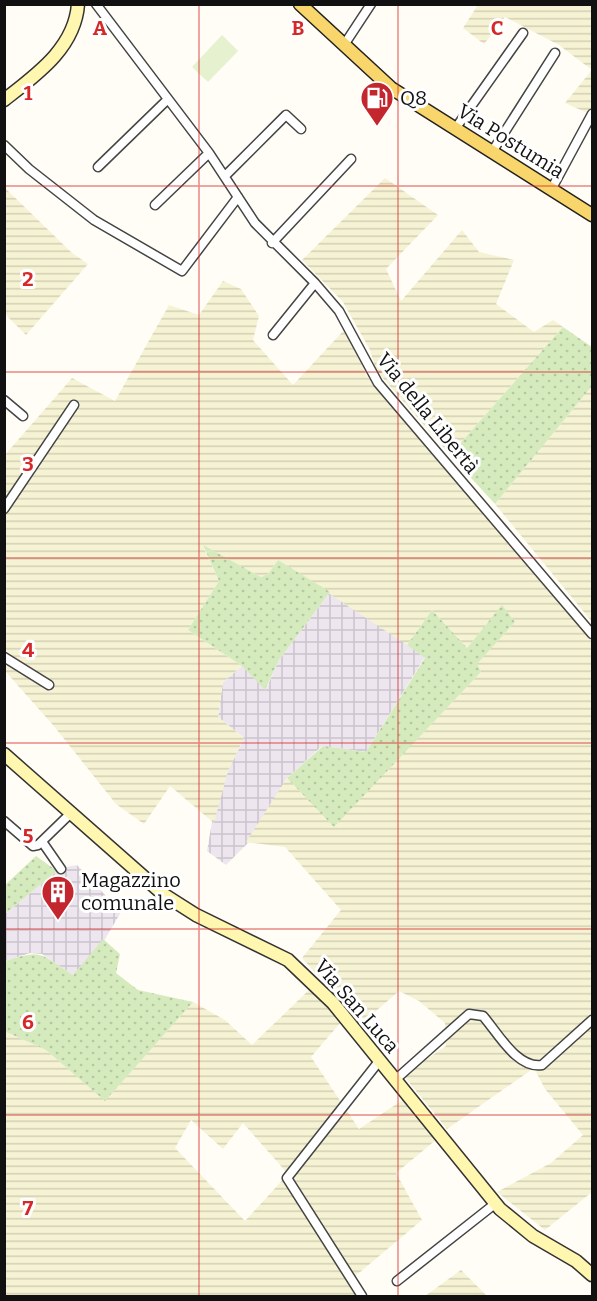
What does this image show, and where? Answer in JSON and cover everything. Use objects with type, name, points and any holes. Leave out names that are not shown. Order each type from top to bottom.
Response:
[{"type":"main road","name":"Via Postumia","points":[[302,5],[391,87],[592,215]]},
{"type":"street","points":[[4,100],[67,43],[74,29],[78,4]]},
{"type":"street","name":"Via della Libertà","points":[[96,4],[209,153],[255,223],[272,243],[315,283],[339,311],[378,383],[592,634]]},
{"type":"street","points":[[344,45],[371,4]]},
{"type":"street","points":[[455,129],[523,33]]},
{"type":"street","points":[[492,152],[555,53]]},
{"type":"street","points":[[98,167],[167,100]]},
{"type":"street","points":[[551,190],[592,114]]},
{"type":"street","points":[[225,176],[286,115],[301,129]]},
{"type":"street","points":[[4,145],[28,169],[94,220],[182,271],[238,196]]},
{"type":"street","points":[[154,205],[209,153]]},
{"type":"street","points":[[272,243],[351,159]]},
{"type":"street","points":[[273,335],[315,283]]},
{"type":"street","points":[[4,400],[23,416]]},
{"type":"street","points":[[4,509],[74,405]]},
{"type":"street","points":[[4,657],[49,685]]},
{"type":"street","name":"Via San Luca","points":[[4,754],[178,906],[288,960],[333,1003],[496,1203],[533,1236],[576,1261],[592,1275]]},
{"type":"street","points":[[4,821],[33,846],[43,843],[72,812]]},
{"type":"street","points":[[43,843],[61,870]]},
{"type":"street","points":[[395,1080],[469,1014],[483,1016],[521,1061],[533,1066],[542,1065],[592,1020]]},
{"type":"street","points":[[362,1296],[287,1178],[380,1060]]},
{"type":"street","points":[[397,1281],[496,1203]]},
{"type":"shaded area","points":[[478,5],[592,5],[592,70],[559,45],[505,17],[484,44],[463,28]]},
{"type":"shaded area","points":[[592,70],[592,115],[565,103]]},
{"type":"shaded area","points":[[385,178],[438,215],[386,269],[401,301],[462,230],[479,252],[514,260],[496,304],[534,332],[553,320],[563,327],[450,455],[376,370],[370,350],[343,302],[302,260]]},
{"type":"shaded area","points":[[4,187],[71,252],[88,264],[26,335],[5,314]]},
{"type":"shaded area","points":[[223,281],[241,289],[259,316],[253,340],[293,385],[346,328],[366,375],[592,640],[592,1192],[545,1230],[497,1192],[551,1163],[583,1135],[545,1089],[534,1068],[447,1129],[403,1075],[446,1046],[445,1023],[419,1001],[399,991],[361,1024],[302,958],[341,910],[285,847],[246,842],[287,778],[334,826],[481,672],[476,664],[515,622],[502,606],[467,648],[432,610],[407,645],[278,560],[268,574],[261,577],[203,546],[219,581],[188,630],[242,666],[223,682],[218,717],[244,738],[228,771],[214,823],[170,786],[144,824],[116,804],[53,725],[5,671],[4,456],[72,378],[115,401],[169,305],[199,315]]},
{"type":"shaded area","points":[[592,386],[592,622],[495,504]]},
{"type":"shaded area","points":[[330,592],[425,657],[366,752],[322,746],[287,778],[249,842],[226,865],[207,851],[212,822],[228,771],[244,738],[218,717],[223,682],[242,666],[266,689],[279,660]]},
{"type":"shaded area","points":[[77,865],[121,912],[104,941],[73,975],[42,954],[30,953],[5,961],[5,914],[57,871],[55,869]]},
{"type":"shaded area","points":[[312,987],[341,1022],[311,1057],[359,1129],[404,1099],[437,1139],[396,1173],[422,1220],[353,1278],[365,1296],[5,1296],[4,1031],[46,1050],[105,1100],[193,1002],[225,1020],[252,1045]],"holes":[[[191,1120],[223,1149],[243,1123],[288,1174],[245,1221],[175,1148]]]},
{"type":"shaded area","points":[[461,1270],[487,1296],[425,1296]]},
{"type":"green space","points":[[222,35],[238,51],[208,82],[192,67]]},
{"type":"green space","points":[[563,327],[592,347],[592,386],[495,504],[450,455]]},
{"type":"green space","points":[[203,545],[261,577],[268,574],[278,560],[330,592],[279,660],[265,690],[242,666],[188,630],[219,581]]},
{"type":"green space","points":[[502,605],[515,622],[477,664],[481,672],[334,827],[287,778],[323,746],[366,752],[425,658],[407,645],[432,610],[467,648]]},
{"type":"green space","points":[[36,856],[57,871],[5,914],[5,885]]},
{"type":"green space","points":[[103,939],[120,954],[116,973],[138,990],[193,1002],[105,1101],[46,1050],[4,1031],[5,961],[27,955],[41,956],[73,975]]},
{"type":"place","name":"Q8","points":[[377,127]]},
{"type":"place","name":"Magazzino comunale","points":[[58,921]]}]
